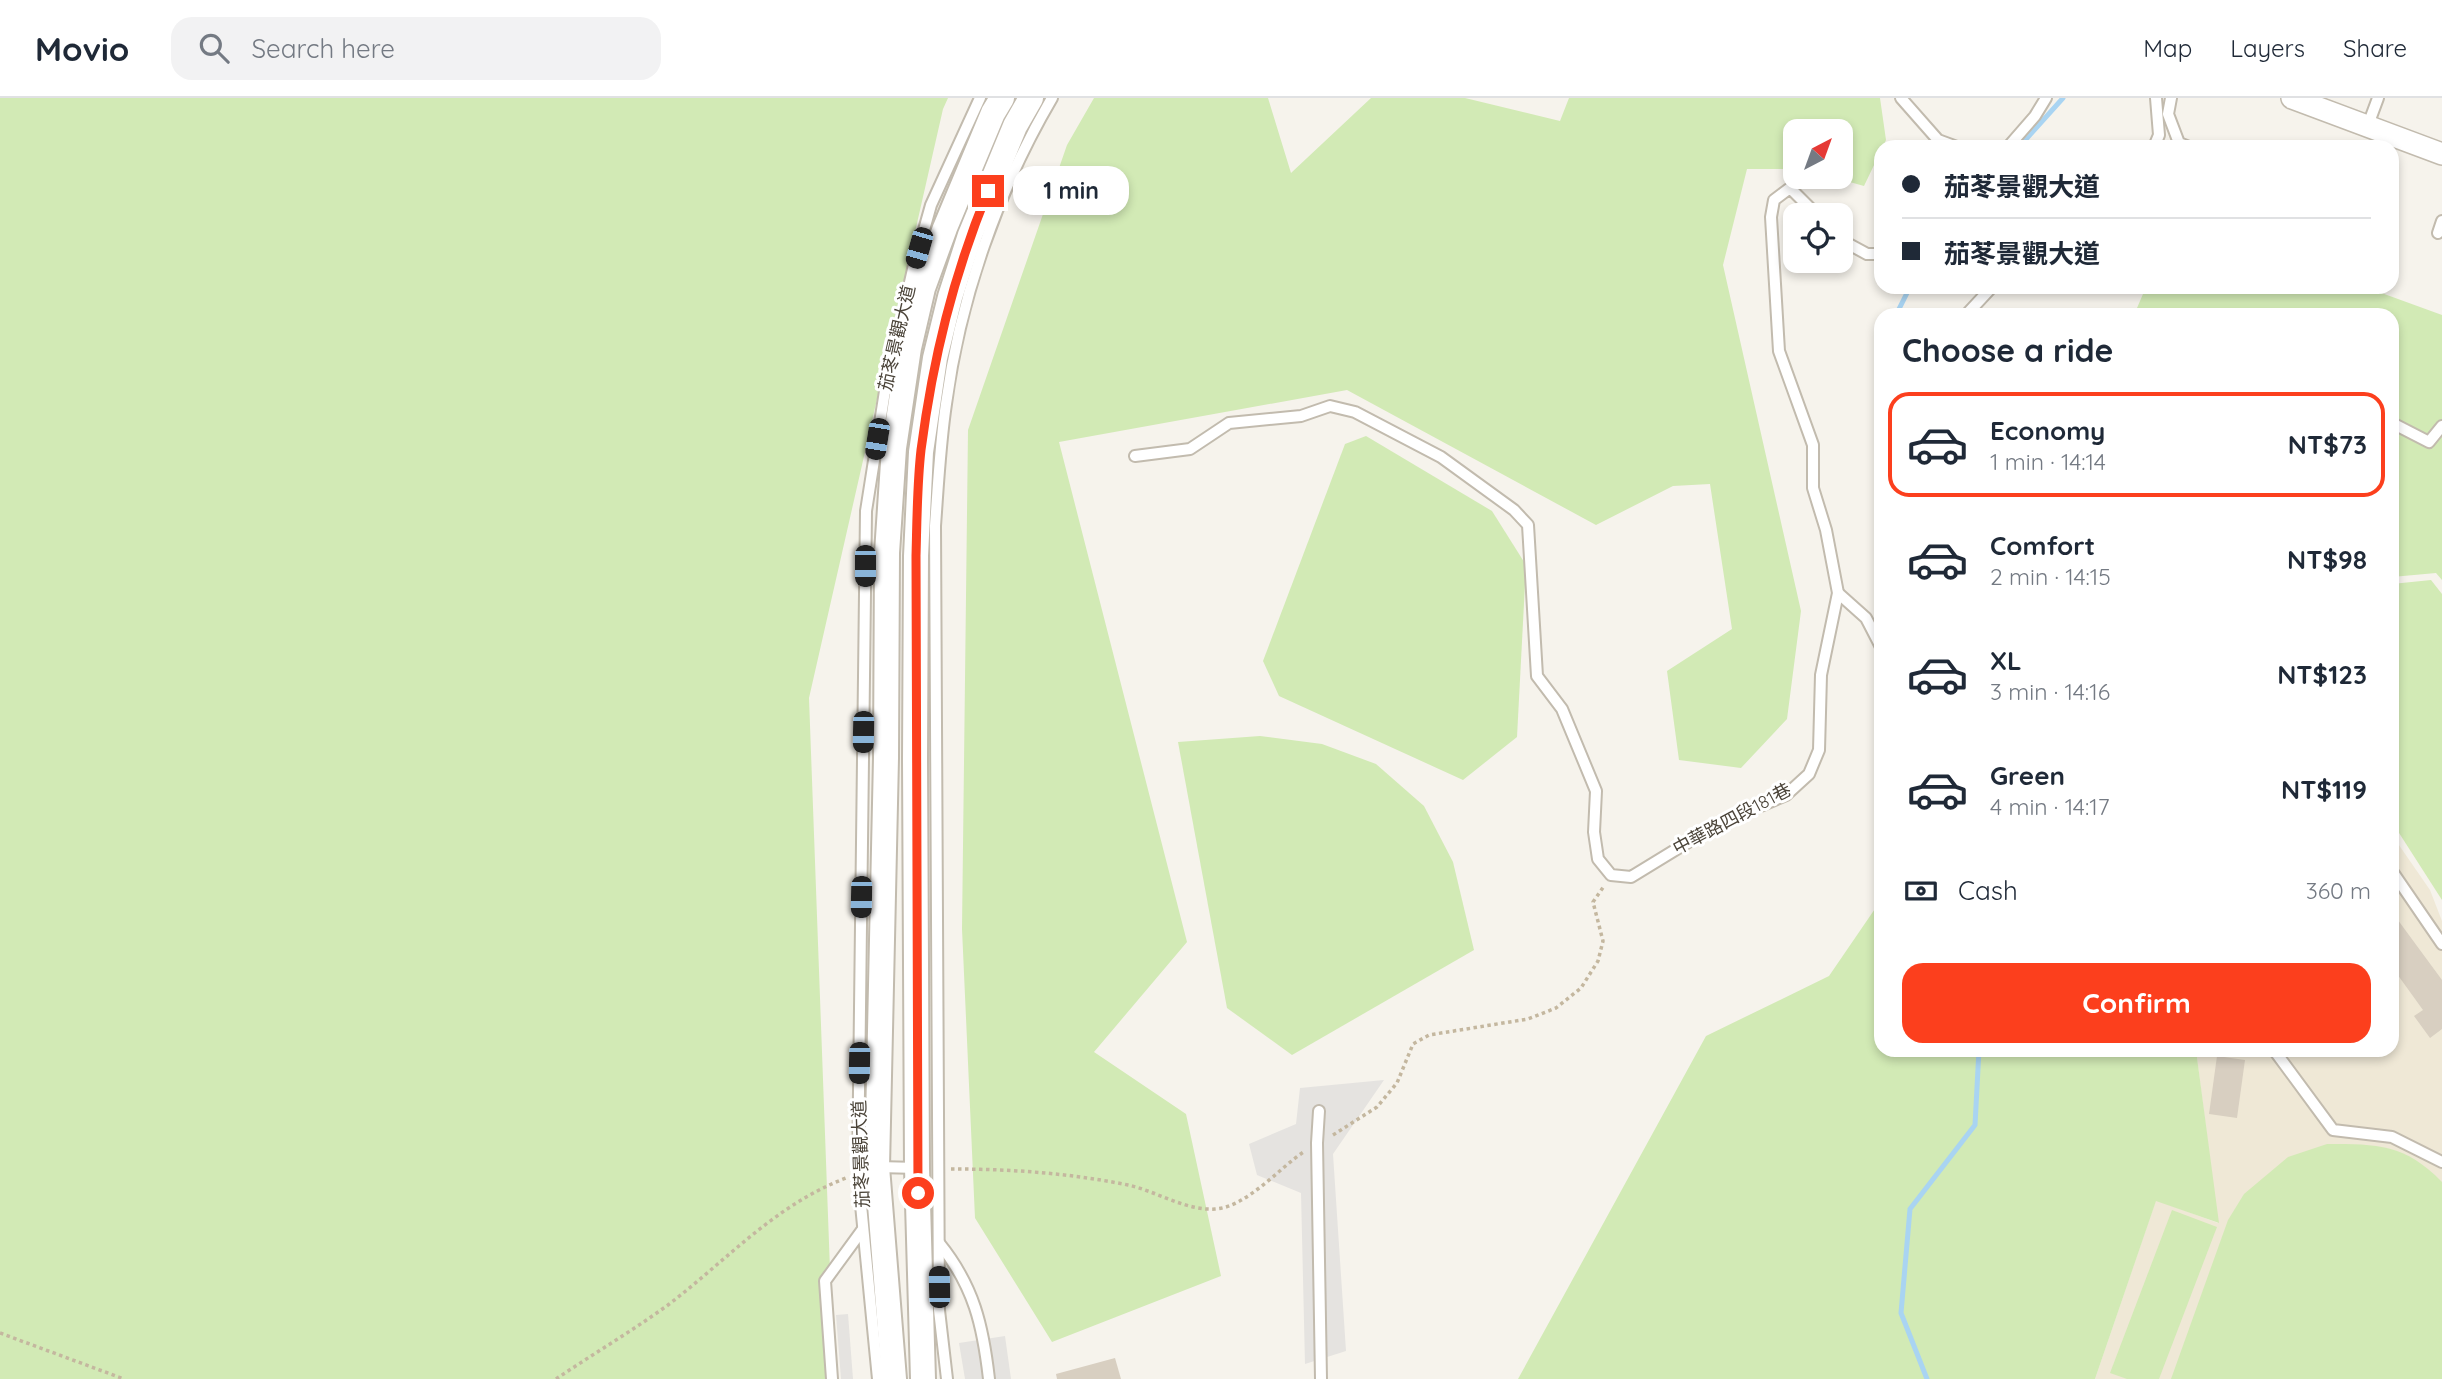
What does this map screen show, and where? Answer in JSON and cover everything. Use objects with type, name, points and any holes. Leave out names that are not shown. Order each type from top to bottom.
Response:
[{"type":"street","points":[[923,1379],[928,1168],[916,556],[921,452],[935,358],[950,297],[970,235],[1023,130],[1031,98]]},
{"type":"street","points":[[2292,98],[2442,153]]},
{"type":"street","name":"茄苳景觀大道","points":[[894,1379],[868,1170],[886,758],[887,553],[894,448],[909,348],[923,288],[988,104]]},
{"type":"lane","points":[[1023,130],[1052,98]]},
{"type":"lane","points":[[1901,98],[1938,140]]},
{"type":"lane","points":[[2014,140],[2035,116],[2046,98]]},
{"type":"lane","points":[[2156,98],[2159,135],[2157,140]]},
{"type":"lane","points":[[2171,98],[2168,114],[2178,140]]},
{"type":"lane","points":[[2368,125],[2378,98]]},
{"type":"lane","name":"中華路四段181巷","points":[[1135,456],[1190,449],[1228,423],[1301,416],[1330,407],[1355,412],[1441,457],[1514,510],[1528,525],[1537,676],[1562,709],[1596,791],[1594,832],[1598,859],[1611,876],[1631,877],[1716,825],[1786,794],[1809,774],[1819,750],[1821,676],[1838,593],[1826,530],[1814,488],[1813,445],[1779,351],[1770,217],[1774,200],[1790,188],[1805,203]]},
{"type":"lane","points":[[1853,246],[1867,254],[1874,254]]},
{"type":"lane","points":[[1972,308],[1986,294]]},
{"type":"lane","points":[[2399,427],[2429,442],[2442,426]]},
{"type":"lane","points":[[1838,593],[1866,618],[1874,633]]},
{"type":"lane","points":[[2399,882],[2442,944]]},
{"type":"lane","points":[[2279,1057],[2333,1130],[2392,1137],[2442,1162]]},
{"type":"lane","points":[[1319,1111],[1317,1143],[1321,1379]]},
{"type":"lane","points":[[868,1170],[928,1168],[939,1242],[939,1310],[947,1379]]},
{"type":"lane","name":"茄苳景觀大道","points":[[868,1170],[863,1229],[878,1379]]},
{"type":"lane","points":[[832,1379],[825,1281],[863,1229]]},
{"type":"lane","points":[[939,1242],[975,1304],[984,1334],[989,1379]]},
{"type":"path","points":[[556,1379],[667,1305],[767,1221],[826,1186],[868,1170]]},
{"type":"path","points":[[0,1333],[124,1379]]},
{"type":"shaded area","points":[[2399,845],[2430,890],[2442,921],[2442,1379],[2095,1379],[2156,1200],[2218,1223],[2197,1057],[2399,1057]]},
{"type":"shaded area","points":[[1384,1080],[1333,1154],[1346,1351],[1305,1364],[1301,1193],[1257,1175],[1249,1144],[1296,1124],[1300,1088]]},
{"type":"shaded area","points":[[848,1314],[853,1379],[841,1379],[836,1315]]},
{"type":"shaded area","points":[[1005,1336],[1011,1379],[965,1379],[959,1343]]},
{"type":"green space","points":[[0,98],[948,98],[943,109],[809,698],[834,1379],[0,1379]]},
{"type":"green space","points":[[1094,98],[1268,98],[1291,173],[1371,98],[1465,98],[1560,121],[1569,98],[1880,98],[1886,140],[1874,140],[1874,165],[1864,186],[1853,183],[1853,119],[1783,119],[1783,169],[1747,169],[1723,265],[1801,611],[1787,719],[1741,768],[1679,760],[1667,671],[1732,629],[1710,484],[1673,486],[1596,525],[1347,390],[1059,442],[1187,942],[1094,1052],[1186,1114],[1221,1276],[1052,1342],[975,1218],[962,929],[968,430],[1067,145]]},
{"type":"green space","points":[[2143,294],[2384,294],[2442,315],[2442,580],[2436,573],[2399,576],[2399,308],[2137,308]]},
{"type":"green space","points":[[1366,436],[1492,511],[1526,565],[1517,737],[1463,780],[1279,696],[1263,661],[1345,444]]},
{"type":"green space","points":[[2431,580],[2442,594],[2442,900],[2399,833],[2399,583]]},
{"type":"green space","points":[[1260,736],[1322,744],[1376,764],[1424,806],[1453,862],[1474,950],[1292,1055],[1227,1008],[1178,742]]},
{"type":"green space","points":[[1874,910],[1874,1057],[2197,1057],[2219,1223],[2156,1201],[2095,1379],[1518,1379],[1706,1036],[1829,976]]},
{"type":"green space","points":[[2327,1144],[2376,1146],[2403,1153],[2429,1169],[2442,1182],[2442,1379],[2171,1379],[2228,1220],[2244,1194],[2288,1157]]},
{"type":"green space","points":[[2172,1210],[2217,1227],[2159,1379],[2127,1379],[2110,1373]]},
{"type":"building","points":[[2399,922],[2442,980],[2442,1029],[2430,1038],[2414,1016],[2423,1010],[2399,977]]},
{"type":"building","points":[[2217,1057],[2245,1060],[2237,1118],[2209,1114]]},
{"type":"building","points":[[1115,1358],[1121,1379],[1057,1379],[1056,1374]]},
{"type":"waterway","points":[[2025,140],[2063,98]]},
{"type":"waterway","points":[[1900,308],[1906,294]]},
{"type":"waterway","points":[[1927,1379],[1901,1313],[1910,1209],[1975,1125],[1979,1057]]},
{"type":"route","points":[[918,1193],[915,758],[916,556],[921,452],[935,358],[950,297],[988,191]]}]
